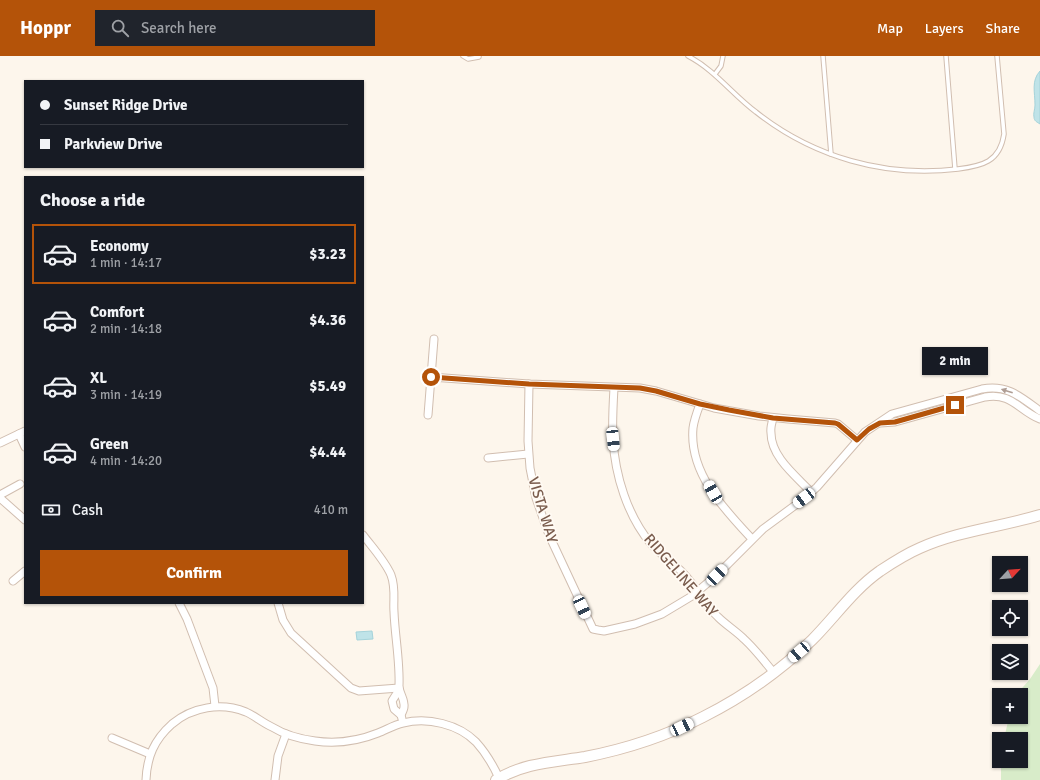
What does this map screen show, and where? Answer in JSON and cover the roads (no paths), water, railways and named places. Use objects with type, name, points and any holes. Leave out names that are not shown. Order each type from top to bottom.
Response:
[{"type":"main road","points":[[498,779],[512,772],[530,766],[585,757],[618,749],[668,733],[703,717],[741,696],[774,673],[812,639],[863,586],[880,571],[895,561],[919,548],[945,538],[1040,515]]},
{"type":"street","points":[[428,415],[434,339]]},
{"type":"street","points":[[431,377],[529,384],[648,389],[714,408],[773,418],[835,423],[857,440]]},
{"type":"street","name":"VISTA WAY","points":[[529,384],[527,428],[528,454],[536,498],[552,542],[593,628],[598,630],[610,630],[644,621],[669,610],[698,592]]},
{"type":"street","name":"RIDGELINE WAY","points":[[614,388],[614,452],[620,480],[632,512],[642,532],[662,555],[679,568],[717,616],[751,645],[774,673]]},
{"type":"street","points":[[698,592],[763,529],[811,492],[857,440],[869,429],[892,414],[992,388],[1009,391],[1040,411]]},
{"type":"street","points":[[880,423],[895,422],[985,397],[994,396],[1008,399],[1040,419]]},
{"type":"street","points":[[700,404],[694,427],[694,452],[697,461],[707,482],[727,512],[752,539]]},
{"type":"street","points":[[773,418],[771,433],[776,453],[782,462],[811,492]]},
{"type":"street","points":[[0,443],[22,432],[24,442]]},
{"type":"street","points":[[488,458],[528,454]]},
{"type":"street","points":[[0,495],[20,484]]},
{"type":"street","points":[[0,498],[24,519]]},
{"type":"street","points":[[364,536],[386,565],[393,580],[393,601],[400,672],[399,689],[392,701],[394,708],[402,719]]},
{"type":"street","points":[[13,581],[24,573]]},
{"type":"street","points":[[180,604],[187,619],[213,688],[215,706]]},
{"type":"street","points":[[278,604],[283,620],[291,633],[351,688],[358,691],[399,689]]},
{"type":"street","points":[[399,689],[404,700],[402,719]]},
{"type":"street","points":[[146,780],[150,754],[162,734],[176,721],[192,712],[215,706],[245,711],[286,734],[315,741],[349,741],[369,736],[402,719],[439,723],[458,730],[475,741],[489,759],[498,779]]},
{"type":"street","points":[[275,780],[278,756],[286,734]]},
{"type":"street","points":[[112,738],[150,754]]},
{"type":"lane","points":[[463,56],[468,59],[479,58],[479,56]]},
{"type":"lane","points":[[688,56],[695,58],[715,74],[754,111],[792,137],[812,147],[862,164],[902,170],[933,171],[977,166],[993,157],[1001,146],[1004,128],[997,56]]},
{"type":"lane","points":[[715,74],[721,66],[723,56]]},
{"type":"lane","points":[[823,56],[831,154]]},
{"type":"lane","points":[[946,56],[955,169]]},
{"type":"water","points":[[1040,71],[1040,124],[1034,118],[1034,83]]},
{"type":"water","points":[[372,631],[373,639],[357,640],[356,632]]}]
